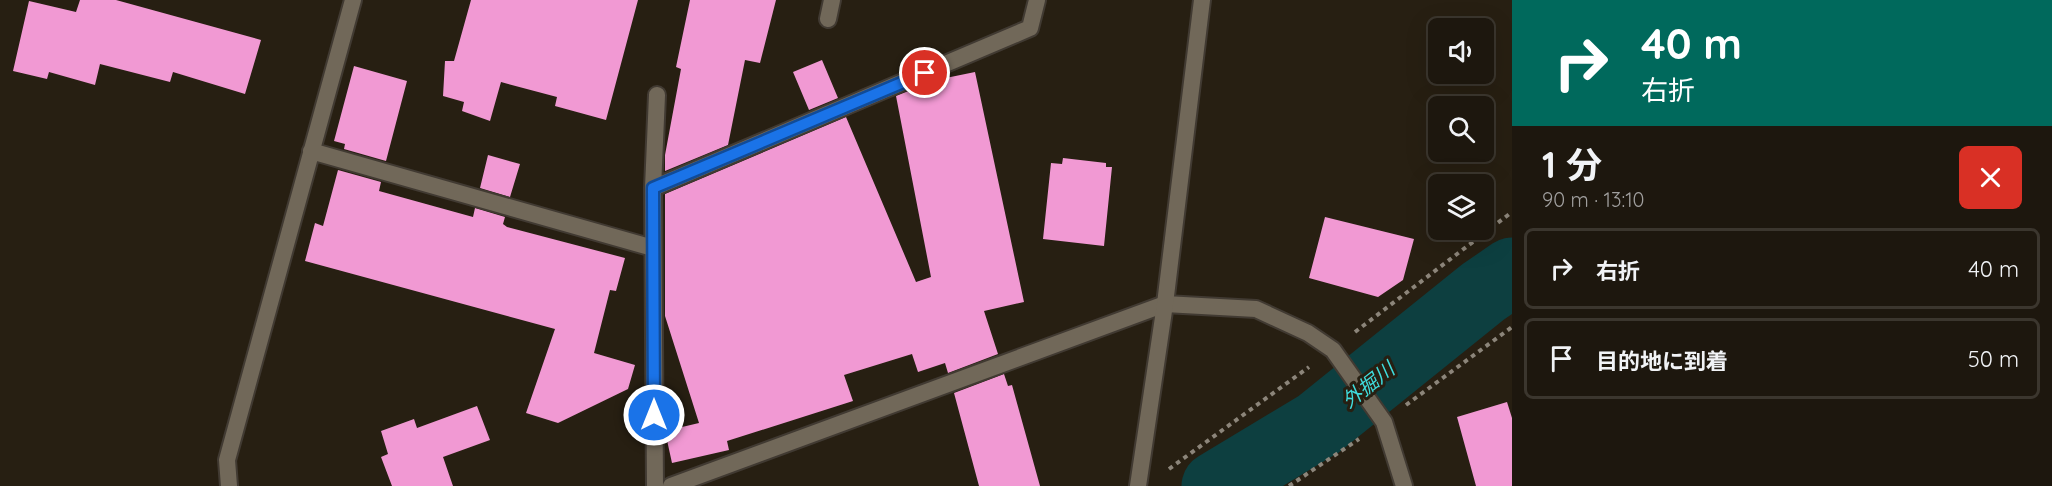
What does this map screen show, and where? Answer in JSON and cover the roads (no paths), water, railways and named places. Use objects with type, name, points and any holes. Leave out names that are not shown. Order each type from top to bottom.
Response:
[{"type":"street","points":[[229,486],[226,460],[352,0]]},
{"type":"street","points":[[828,19],[832,0]]},
{"type":"street","points":[[653,188],[1030,28],[1037,0]]},
{"type":"street","points":[[1138,486],[1165,304],[1202,0]]},
{"type":"street","points":[[655,486],[653,188],[657,95]]},
{"type":"street","points":[[311,151],[653,248]]},
{"type":"street","points":[[670,486],[1165,304],[1256,309],[1308,333],[1333,350],[1384,422],[1404,486]]},
{"type":"waterway","name":"外掘川","points":[[1216,486],[1319,424],[1483,292],[1512,272]]}]
